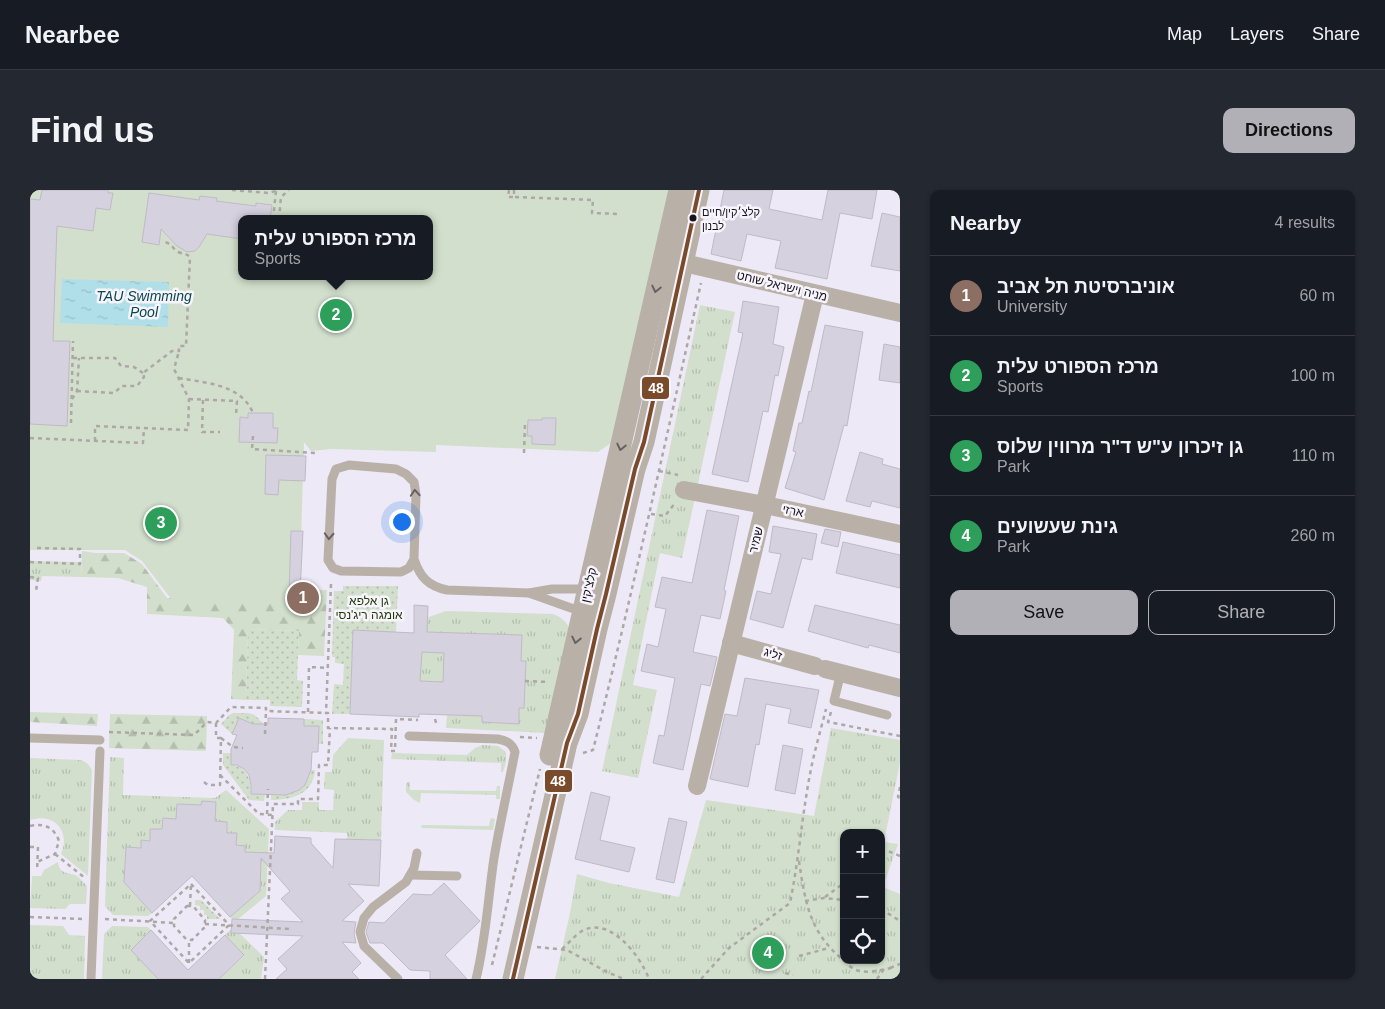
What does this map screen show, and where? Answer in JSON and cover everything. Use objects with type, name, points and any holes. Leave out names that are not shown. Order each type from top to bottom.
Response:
[{"type":"street","name":"קלצ'קין","points":[[494,975],[594,602],[644,442],[673,260],[679,190]]},
{"type":"street","name":"קלצ'קין","points":[[673,260],[699,190]]},
{"type":"street","name":"מניה וישראל שוחט","points":[[673,260],[900,314]]},
{"type":"street","name":"שמיר","points":[[697,786],[815,294]]},
{"type":"street","name":"ארזי","points":[[684,490],[900,534]]},
{"type":"street","name":"קלצ'קין","points":[[513,979],[567,742],[578,714],[594,602]]},
{"type":"street","name":"זליג","points":[[731,643],[900,688]]},
{"type":"lane","points":[[414,560],[409,568],[401,572],[341,571],[333,568],[328,560],[332,479],[336,469],[349,465],[396,469],[406,474],[414,482],[416,495],[414,560],[424,580],[435,588],[529,593],[552,589],[594,602]]},
{"type":"lane","points":[[529,593],[571,608],[594,602]]},
{"type":"lane","points":[[827,669],[834,701],[887,715]]},
{"type":"lane","points":[[409,736],[498,739],[507,741],[513,746],[514,752],[497,840],[486,930],[476,979]]},
{"type":"lane","points":[[30,738],[105,739]]},
{"type":"lane","points":[[91,979],[100,751]]},
{"type":"lane","points":[[398,979],[364,946],[360,932],[364,918],[373,907],[406,882],[411,875],[417,853]]},
{"type":"lane","points":[[411,875],[457,876]]},
{"type":"path","points":[[232,190],[269,193],[277,191],[274,215]]},
{"type":"path","points":[[279,215],[281,197],[290,190]]},
{"type":"path","points":[[509,190],[508,197],[593,200],[592,213],[620,214]]},
{"type":"path","points":[[514,190],[514,197]]},
{"type":"path","points":[[94,441],[95,426],[188,430],[189,399],[174,369],[179,346],[186,346],[190,257],[186,253],[177,252],[170,244],[165,242]]},
{"type":"path","points":[[580,755],[593,750],[651,514],[704,267]]},
{"type":"path","points":[[70,423],[73,341]]},
{"type":"path","points":[[143,373],[172,351],[179,351]]},
{"type":"path","points":[[73,358],[115,358],[121,366],[134,367],[143,373]]},
{"type":"path","points":[[71,400],[77,392],[79,358]]},
{"type":"path","points":[[77,392],[114,392],[122,386],[137,386],[144,378],[143,373]]},
{"type":"path","points":[[179,378],[222,387],[234,392],[247,403],[253,413]]},
{"type":"path","points":[[189,399],[237,402],[236,415]]},
{"type":"path","points":[[203,400],[202,432],[220,432]]},
{"type":"path","points":[[524,453],[525,423]]},
{"type":"path","points":[[30,438],[143,443],[144,428]]},
{"type":"path","points":[[252,436],[252,449],[316,453]]},
{"type":"path","points":[[651,514],[665,516],[684,490]]},
{"type":"path","points":[[30,562],[80,564],[80,549],[36,548]]},
{"type":"path","points":[[30,577],[38,578],[36,592]]},
{"type":"path","points":[[265,979],[273,804],[298,804],[298,799],[318,799],[319,765],[328,765],[330,728],[328,728],[328,713],[326,713],[331,584]]},
{"type":"path","points":[[308,712],[309,667],[328,668]]},
{"type":"path","points":[[525,681],[549,682]]},
{"type":"path","points":[[834,701],[828,722],[900,736]]},
{"type":"path","points":[[243,748],[233,747],[221,738],[216,738],[216,722],[231,707],[266,708],[266,711],[326,713]]},
{"type":"path","points":[[265,734],[266,711]]},
{"type":"path","points":[[105,739],[109,731],[194,735],[207,722],[216,722]]},
{"type":"path","points":[[330,728],[392,729],[391,751]]},
{"type":"path","points":[[204,782],[220,785],[221,738]]},
{"type":"path","points":[[701,979],[729,948],[790,903],[799,858],[811,768],[816,749]]},
{"type":"path","points":[[494,975],[541,764]]},
{"type":"path","points":[[220,775],[259,814],[272,815]]},
{"type":"path","points":[[900,787],[898,797],[900,798]]},
{"type":"path","points":[[267,814],[268,789]]},
{"type":"path","points":[[30,826],[43,825],[50,827],[59,841],[55,854],[37,862]]},
{"type":"path","points":[[30,847],[38,847],[37,871]]},
{"type":"path","points":[[885,851],[900,856]]},
{"type":"path","points":[[55,854],[89,882]]},
{"type":"path","points":[[799,858],[805,901],[815,928],[829,948],[858,971],[891,968],[900,964]]},
{"type":"path","points":[[191,884],[229,926]]},
{"type":"path","points":[[190,906],[191,884]]},
{"type":"path","points":[[150,921],[191,884]]},
{"type":"path","points":[[824,898],[840,886]]},
{"type":"path","points":[[805,901],[824,898],[840,900]]},
{"type":"path","points":[[187,906],[193,906],[205,920],[205,927],[190,940],[186,939],[174,926],[174,919],[187,906]]},
{"type":"path","points":[[885,912],[900,921]]},
{"type":"path","points":[[30,917],[87,919]]},
{"type":"path","points":[[101,919],[174,922]]},
{"type":"path","points":[[150,921],[189,963]]},
{"type":"path","points":[[205,924],[291,929]]},
{"type":"path","points":[[189,963],[229,926]]},
{"type":"path","points":[[562,950],[582,931],[594,928],[606,930],[621,938],[645,967],[649,979]]},
{"type":"path","points":[[189,963],[190,940]]},
{"type":"path","points":[[531,946],[567,950],[624,979]]},
{"type":"path","points":[[799,956],[829,948]]},
{"type":"path","points":[[877,979],[884,969],[891,968]]},
{"type":"path","points":[[785,973],[793,975]]},
{"type":"green space","points":[[30,190],[669,190],[614,441],[598,452],[436,445],[436,452],[331,449],[311,451],[304,442],[299,604],[172,600],[142,561],[125,550],[30,550]]},
{"type":"green space","points":[[700,305],[735,312],[682,558],[660,553],[633,685],[657,690],[638,778],[602,771]]},
{"type":"green space","points":[[82,551],[124,553],[142,564],[167,598],[300,593],[300,590],[327,590],[324,656],[298,655],[299,631],[248,629],[246,700],[231,699],[234,630],[223,618],[147,614],[147,587],[118,578],[81,577]]},
{"type":"green space","points":[[30,561],[81,562],[81,577],[42,576],[41,581],[30,580]]},
{"type":"green space","name":"גן אלפא אומגה ריג'נסי","points":[[343,586],[398,586],[396,632],[353,631],[350,714],[332,714],[334,684],[343,685],[344,664],[335,663],[335,657],[332,657],[334,591],[343,591]]},
{"type":"green space","points":[[446,611],[553,614],[567,624],[570,629],[546,733],[446,728],[447,715],[467,716],[468,695],[483,695],[482,722],[519,724],[519,708],[524,708],[526,661],[521,661],[522,635],[482,634],[482,642],[444,653],[443,682],[420,681],[422,624],[426,618]]},
{"type":"green space","points":[[248,629],[299,631],[297,680],[303,681],[302,707],[270,706],[270,700],[246,700]]},
{"type":"green space","points":[[30,712],[98,714],[97,726],[30,722]]},
{"type":"green space","points":[[234,713],[254,715],[263,724],[253,724],[239,718],[232,734],[221,724],[229,715]]},
{"type":"green space","points":[[110,714],[207,716],[206,751],[109,748]]},
{"type":"green space","points":[[304,719],[323,720],[323,744],[319,744],[319,726],[304,726]]},
{"type":"green space","points":[[831,728],[900,740],[900,762],[885,837],[885,829],[840,829],[840,964],[885,964],[885,888],[900,894],[900,979],[555,979],[577,874],[609,883],[679,897],[706,800],[814,816]]},
{"type":"green space","points":[[348,738],[384,740],[381,840],[347,839],[347,833],[275,830],[275,822],[288,810],[302,810],[302,802],[319,802],[319,810],[333,810],[334,790],[324,789],[325,772],[332,772],[333,755]]},
{"type":"green space","points":[[483,745],[498,746],[506,752],[503,772],[501,772],[501,763],[391,759],[392,753],[467,755],[475,748]]},
{"type":"green space","points":[[223,753],[231,753],[231,765],[241,768],[247,774],[251,794],[265,794],[264,801],[249,800],[223,765]]},
{"type":"green space","points":[[110,757],[124,758],[123,795],[215,798],[226,790],[269,829],[266,896],[237,920],[230,917],[260,891],[261,853],[245,852],[245,846],[236,845],[237,833],[227,833],[227,822],[215,821],[201,805],[177,804],[177,819],[163,818],[162,829],[150,829],[150,841],[141,840],[141,848],[126,847],[124,882],[152,913],[148,916],[113,915],[105,906]]},
{"type":"green space","points":[[30,758],[80,760],[90,766],[92,770],[88,876],[61,854],[64,838],[58,825],[46,819],[30,820]]},
{"type":"green space","points":[[311,770],[315,770],[310,785],[300,794],[286,799],[271,800],[271,794],[292,793],[302,788],[309,778]]},
{"type":"green space","points":[[410,782],[410,790],[496,791],[497,786],[500,786],[500,799],[496,799],[496,795],[421,793],[420,803],[406,792],[406,784]]},
{"type":"green space","points":[[491,818],[495,819],[493,830],[421,828],[422,825],[489,826]]},
{"type":"green space","points":[[885,842],[898,844],[885,881]]},
{"type":"green space","points":[[58,862],[62,871],[77,876],[87,886],[86,904],[70,904],[65,909],[30,908],[32,876],[41,876],[44,870]]},
{"type":"green space","points":[[195,900],[201,900],[220,919],[207,919],[207,915],[204,915],[204,910],[200,910],[200,906],[195,905]]},
{"type":"green space","points":[[30,925],[63,926],[69,935],[85,936],[84,979],[30,979]]},
{"type":"green space","points":[[112,926],[148,927],[151,930],[131,950],[158,979],[102,979],[104,934]]},
{"type":"green space","points":[[230,930],[236,930],[264,957],[261,979],[219,979],[244,956],[225,935]]},
{"type":"water","name":"TAU Swimming Pool","points":[[62,279],[169,282],[168,327],[60,323]]},
{"type":"building","points":[[42,190],[108,190],[108,193],[113,193],[110,210],[96,208],[93,231],[57,226],[53,341],[70,341],[67,426],[30,424],[30,199],[40,200]]},
{"type":"building","points":[[724,190],[773,190],[769,209],[822,220],[828,190],[877,190],[872,219],[840,213],[827,279],[775,268],[781,241],[747,234],[741,261],[711,254]]},
{"type":"building","points":[[149,193],[199,200],[200,196],[217,198],[216,201],[256,206],[256,203],[272,205],[271,215],[238,215],[238,238],[207,234],[195,251],[187,252],[177,246],[161,229],[159,245],[142,242]]},
{"type":"building","points":[[882,213],[900,217],[900,271],[871,266]]},
{"type":"building","points":[[743,301],[779,307],[773,344],[784,347],[778,376],[775,375],[768,412],[763,411],[748,482],[712,474],[743,333],[738,332]]},
{"type":"building","points":[[825,325],[863,332],[847,426],[844,425],[824,500],[785,488],[796,452],[793,451],[799,423],[802,423],[809,391],[811,392]]},
{"type":"building","points":[[884,344],[900,347],[900,383],[879,380]]},
{"type":"building","points":[[248,413],[273,413],[273,428],[278,428],[277,443],[239,442],[240,417],[248,418]]},
{"type":"building","points":[[542,418],[556,418],[555,445],[532,444],[532,436],[527,436],[528,420],[542,420]]},
{"type":"building","points":[[860,452],[883,459],[882,464],[900,469],[900,508],[872,501],[870,507],[846,501]]},
{"type":"building","points":[[266,455],[306,456],[305,481],[279,480],[278,495],[265,494]]},
{"type":"building","points":[[707,510],[739,516],[720,619],[701,615],[693,652],[717,657],[710,686],[701,684],[683,770],[653,763],[659,735],[664,736],[675,678],[641,671],[647,644],[658,647],[666,609],[655,607],[662,577],[692,583]]},
{"type":"building","points":[[773,526],[817,534],[812,560],[802,558],[783,628],[750,619],[757,591],[771,594],[781,554],[769,552]]},
{"type":"building","points":[[825,529],[841,532],[838,547],[821,543]]},
{"type":"building","points":[[291,531],[303,531],[300,593],[289,593]]},
{"type":"building","points":[[843,542],[900,555],[900,588],[836,573]]},
{"type":"building","points":[[414,605],[428,606],[427,632],[522,635],[521,661],[526,661],[524,708],[519,708],[519,724],[482,722],[482,716],[419,714],[419,717],[350,714],[353,630],[414,633]],"holes":[[[422,652],[444,653],[443,682],[420,681]]]},
{"type":"building","points":[[815,605],[900,625],[900,653],[869,645],[868,648],[808,631]]},
{"type":"building","points":[[745,678],[819,690],[811,728],[788,723],[791,709],[766,704],[759,745],[756,744],[748,787],[710,779],[725,714],[737,716]]},
{"type":"building","points":[[239,718],[253,724],[268,724],[268,718],[304,719],[304,726],[319,726],[318,752],[312,752],[311,770],[305,785],[299,790],[286,795],[251,794],[249,775],[237,765],[231,765],[231,749],[237,735],[232,734]]},
{"type":"building","points":[[783,745],[803,749],[795,794],[775,790]]},
{"type":"building","points":[[591,792],[610,797],[600,840],[635,848],[629,872],[575,859]]},
{"type":"building","points":[[202,801],[216,802],[215,821],[227,822],[227,833],[237,833],[236,845],[245,846],[245,852],[274,853],[275,836],[311,838],[311,843],[333,868],[335,839],[381,840],[379,886],[348,884],[364,901],[342,921],[356,922],[354,933],[356,943],[342,942],[361,963],[352,972],[359,979],[276,979],[287,969],[278,959],[303,936],[231,933],[232,919],[303,922],[281,899],[290,891],[261,858],[260,891],[230,917],[192,876],[152,913],[124,882],[126,847],[141,848],[141,840],[150,841],[150,829],[162,829],[163,818],[176,819],[177,804],[201,805]]},
{"type":"building","points":[[669,818],[687,822],[674,883],[656,879]]},
{"type":"building","points":[[444,883],[480,921],[445,955],[467,979],[430,979],[430,971],[410,970],[383,943],[370,943],[366,932],[369,922],[384,923],[413,894],[431,895]]},
{"type":"building","points":[[151,930],[188,970],[225,935],[244,955],[219,979],[158,979],[131,950]]},
{"type":"transit line","name":"48","points":[[513,979],[567,743],[578,714],[635,469],[644,442],[699,190]]},
{"type":"place","name":"קלצ׳קין/חיים לבנון","points":[[693,218]]},
{"type":"place","name":"מרכז הספורט עלית","points":[[336,315]]},
{"type":"place","name":"גן זיכרון ע\"ש ד\"ר מרווין שלוס","points":[[161,523]]},
{"type":"place","name":"אוניברסיטת תל אביב","points":[[303,598]]},
{"type":"place","name":"גינת שעשועים","points":[[768,953]]}]
